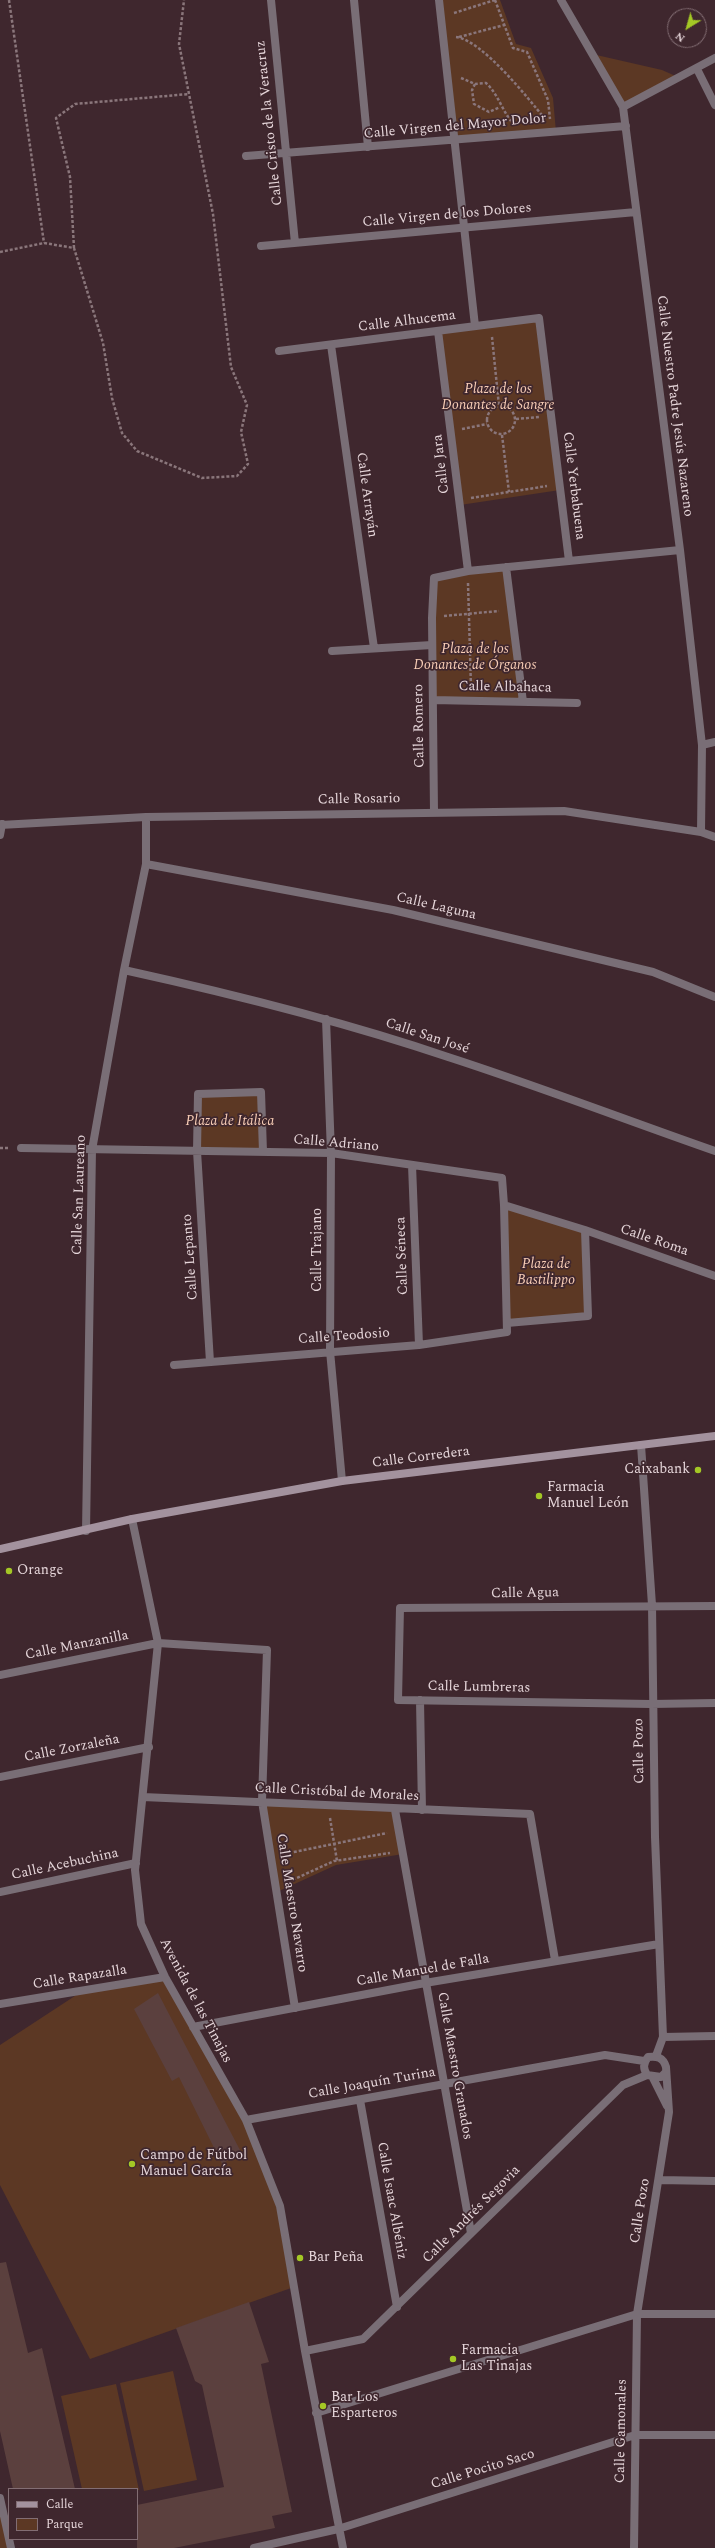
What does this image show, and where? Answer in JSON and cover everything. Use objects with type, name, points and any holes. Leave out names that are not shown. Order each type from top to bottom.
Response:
[{"type":"street","name":"Calle Cristo de la Veracruz","points":[[272,0],[295,243]]},
{"type":"street","points":[[354,0],[368,147]]},
{"type":"street","points":[[439,0],[475,326]]},
{"type":"street","name":"Calle Nuestro Padre Jesús Nazareno","points":[[561,0],[623,108],[680,550],[702,745],[701,832]]},
{"type":"street","points":[[623,108],[698,69],[715,58]]},
{"type":"street","points":[[698,69],[715,105]]},
{"type":"street","name":"Calle Virgen del Mayor Dolor","points":[[246,156],[626,126]]},
{"type":"street","name":"Calle Virgen de los Dolores","points":[[261,246],[636,212]]},
{"type":"street","name":"Calle Alhucema","points":[[279,351],[539,318]]},
{"type":"street","name":"Calle Yerbabuena","points":[[539,318],[569,561]]},
{"type":"street","name":"Calle Jara","points":[[438,331],[468,571]]},
{"type":"street","name":"Calle Arrayán","points":[[331,345],[374,648]]},
{"type":"street","points":[[468,571],[680,550]]},
{"type":"street","points":[[506,568],[523,702]]},
{"type":"street","name":"Calle Romero","points":[[434,812],[432,618],[434,578],[468,571]]},
{"type":"street","points":[[332,651],[432,645]]},
{"type":"street","name":"Calle Albahaca","points":[[433,700],[577,703]]},
{"type":"street","points":[[702,745],[715,742]]},
{"type":"street","name":"Calle Rosario","points":[[1,824],[146,817],[564,811],[701,832],[715,837]]},
{"type":"street","name":"Calle San Laureano","points":[[86,1531],[92,1150],[124,970],[146,864],[146,817]]},
{"type":"street","points":[[0,836],[1,824]]},
{"type":"street","name":"Calle Laguna","points":[[146,864],[400,912],[653,972],[715,997]]},
{"type":"street","name":"Calle San José","points":[[124,970],[220,992],[326,1019],[448,1056],[715,1151]]},
{"type":"street","name":"Calle Trajano","points":[[326,1019],[331,1153],[330,1351],[342,1481]]},
{"type":"street","points":[[197,1151],[198,1094],[261,1092],[263,1152]]},
{"type":"street","name":"Calle Adriano","points":[[21,1148],[331,1153],[502,1178],[504,1205]]},
{"type":"street","name":"Calle Lepanto","points":[[197,1151],[210,1362]]},
{"type":"street","name":"Calle Séneca","points":[[412,1165],[419,1345]]},
{"type":"street","points":[[504,1205],[585,1230],[588,1316],[507,1323],[504,1205]]},
{"type":"street","name":"Calle Roma","points":[[585,1230],[715,1276]]},
{"type":"street","name":"Calle Teodosio","points":[[174,1365],[330,1351],[419,1345],[507,1332],[507,1323]]},
{"type":"street","name":"Calle Corredera","points":[[0,1549],[86,1531],[132,1519],[342,1481],[715,1436]]},
{"type":"street","name":"Calle Pozo","points":[[641,1445],[652,1605],[651,1704],[663,2037],[656,2056]]},
{"type":"street","name":"Avenida de las Tinajas","points":[[132,1519],[158,1643],[149,1747],[136,1863],[141,1924],[165,1977],[246,2120],[280,2206],[304,2351],[338,2529],[343,2548]]},
{"type":"street","name":"Calle Agua","points":[[400,1608],[652,1605],[715,1606]]},
{"type":"street","name":"Calle Lumbreras","points":[[400,1608],[398,1700],[651,1704],[715,1703]]},
{"type":"street","name":"Calle Manzanilla","points":[[0,1675],[158,1643],[267,1650]]},
{"type":"street","name":"Calle Maestro Navarro","points":[[267,1650],[262,1801],[295,2008]]},
{"type":"street","points":[[420,1700],[422,1810]]},
{"type":"street","name":"Calle Zorzaleña","points":[[0,1777],[149,1747]]},
{"type":"street","name":"Calle Cristóbal de Morales","points":[[143,1797],[262,1801],[395,1810],[530,1814],[555,1960]]},
{"type":"street","name":"Calle Maestro Granados","points":[[395,1810],[471,2233]]},
{"type":"street","name":"Calle Acebuchina","points":[[0,1892],[136,1863]]},
{"type":"street","name":"Calle Manuel de Falla","points":[[193,2027],[425,1983],[555,1960],[659,1944]]},
{"type":"street","name":"Calle Rapazalla","points":[[0,2002],[165,1977]]},
{"type":"street","points":[[663,2037],[715,2036]]},
{"type":"street","name":"Calle Joaquín Turina","points":[[246,2120],[605,2054],[644,2062]]},
{"type":"street","points":[[650,2077],[661,2077],[666,2072],[664,2060],[656,2056],[648,2057],[644,2062],[643,2068],[650,2077],[669,2112]]},
{"type":"street","name":"Calle Pozo","points":[[637,2314],[669,2112],[666,2072]]},
{"type":"street","name":"Calle Andrés Segovia","points":[[304,2351],[363,2339],[623,2085],[650,2077]]},
{"type":"street","name":"Calle Isaac Albéniz","points":[[360,2100],[397,2307]]},
{"type":"street","points":[[659,2180],[715,2181]]},
{"type":"street","points":[[316,2413],[637,2314],[715,2314]]},
{"type":"street","name":"Calle Gamonales","points":[[634,2548],[637,2314]]},
{"type":"street","name":"Calle Pocito Saco","points":[[254,2548],[338,2529],[635,2435],[715,2434]]},
{"type":"street","points":[[0,2498],[8,2538]]},
{"type":"path","points":[[9,0],[44,243]]},
{"type":"path","points":[[184,0],[179,44],[214,214],[231,367],[247,405],[241,432],[248,464],[237,476],[202,478],[137,451],[122,433],[112,398],[103,343],[74,248],[70,177],[56,118],[75,104],[189,94]]},
{"type":"path","points":[[441,17],[495,0],[513,48],[527,52],[548,100],[551,126],[493,62],[472,44],[459,37]]},
{"type":"path","points":[[443,36],[459,37],[504,25]]},
{"type":"path","points":[[447,72],[475,84],[486,83],[497,93],[500,107],[522,134]]},
{"type":"path","points":[[475,84],[472,90],[474,104],[489,112],[500,107]]},
{"type":"path","points":[[0,252],[44,243],[74,248]]},
{"type":"path","points":[[490,324],[499,406]]},
{"type":"path","points":[[499,406],[512,411],[516,419],[514,428],[502,435],[493,432],[488,424],[488,415],[499,406]]},
{"type":"path","points":[[516,419],[551,415]]},
{"type":"path","points":[[451,431],[488,424]]},
{"type":"path","points":[[502,435],[509,492]]},
{"type":"path","points":[[459,500],[559,484]]},
{"type":"path","points":[[468,571],[471,701]]},
{"type":"path","points":[[432,618],[511,610]]},
{"type":"path","points":[[328,1806],[337,1861]]},
{"type":"path","points":[[271,1857],[399,1830]]},
{"type":"path","points":[[276,1888],[337,1861],[403,1851]]},
{"type":"green space","points":[[439,0],[500,0],[516,44],[531,48],[553,98],[556,132],[454,140]]},
{"type":"green space","points":[[592,54],[662,70],[680,78],[623,107]]},
{"type":"green space","name":"Plaza de los Donantes de Sangre","points":[[539,318],[560,490],[460,505],[438,331]]},
{"type":"green space","name":"Plaza de los Donantes de Órganos","points":[[506,567],[523,702],[433,700],[434,578]]},
{"type":"green space","name":"Plaza de Itálica","points":[[261,1092],[263,1152],[197,1151],[198,1094]]},
{"type":"green space","name":"Plaza de Bastilippo","points":[[504,1205],[585,1230],[588,1316],[507,1323]]},
{"type":"green space","points":[[262,1801],[395,1810],[403,1854],[336,1865],[277,1892]]},
{"type":"green space","name":"Campo de Fútbol Manuel García","points":[[165,1977],[246,2121],[280,2206],[294,2287],[90,2359],[0,2185],[0,2045],[84,1990]]},
{"type":"green space","points":[[173,2371],[197,2480],[144,2491],[120,2383]]},
{"type":"green space","points":[[116,2384],[139,2490],[138,2488],[82,2488],[61,2396]]},
{"type":"green space","points":[[0,2498],[8,2540],[11,2548],[0,2548]]},
{"type":"building","points":[[158,1993],[241,2152],[222,2164],[179,2077],[172,2081],[134,2009]]},
{"type":"building","points":[[6,2262],[28,2353],[42,2348],[75,2488],[13,2488],[0,2431],[0,2263]]},
{"type":"building","points":[[249,2302],[269,2362],[261,2364],[292,2512],[272,2516],[275,2528],[174,2548],[137,2548],[138,2505],[224,2487],[202,2385],[195,2381],[176,2328]]},
{"type":"place","name":"Caixabank","points":[[698,1470]]},
{"type":"place","name":"Farmacia Manuel León","points":[[539,1496]]},
{"type":"place","name":"Orange","points":[[9,1571]]},
{"type":"place","name":"Campo de Fútbol Manuel García","points":[[132,2164]]},
{"type":"place","name":"Bar Peña","points":[[300,2258]]},
{"type":"place","name":"Farmacia Las Tinajas","points":[[453,2359]]},
{"type":"place","name":"Bar Los Esparteros","points":[[323,2406]]}]
